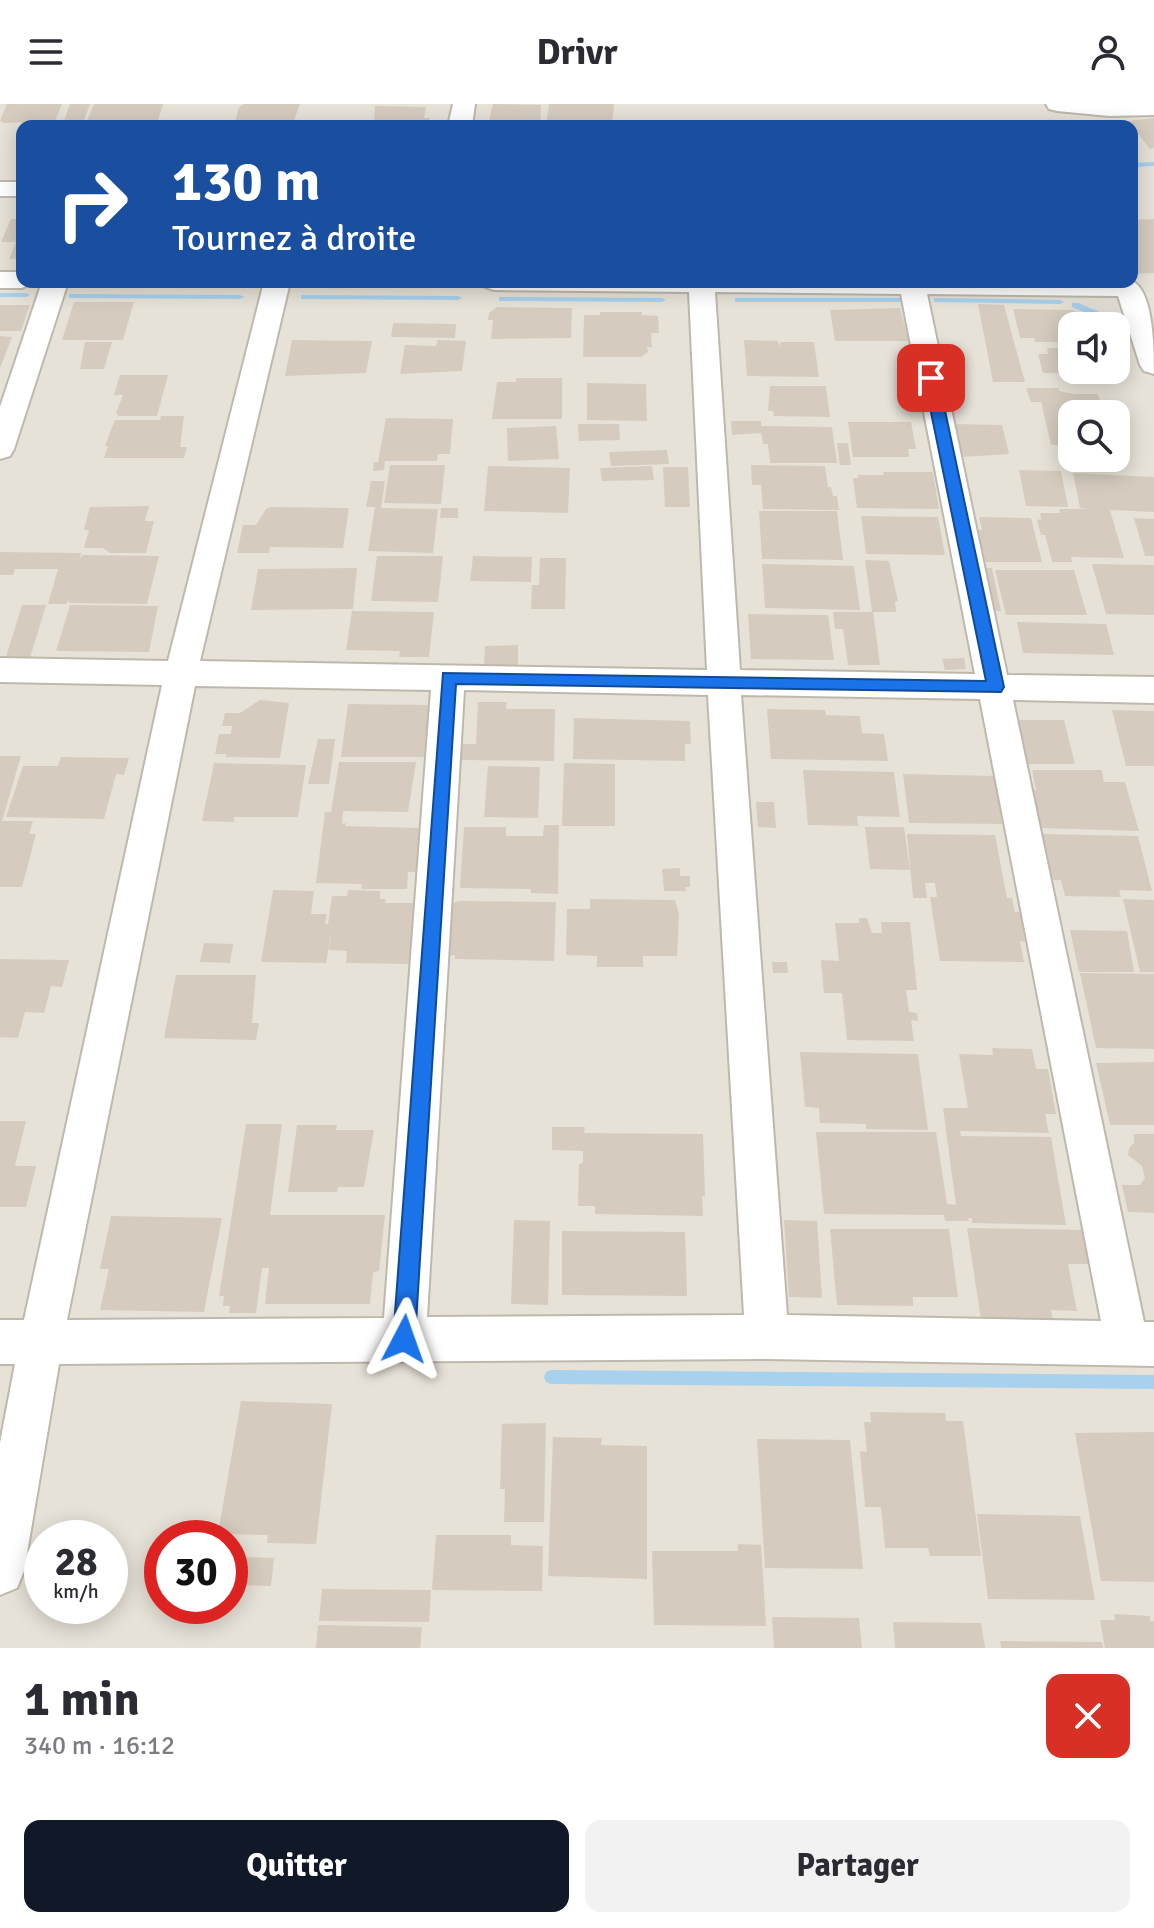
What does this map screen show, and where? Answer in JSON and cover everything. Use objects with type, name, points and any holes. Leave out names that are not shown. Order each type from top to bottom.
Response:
[{"type":"street","points":[[1057,104],[1109,109],[1154,108]]},
{"type":"street","points":[[0,449],[53,288]]},
{"type":"street","points":[[0,1571],[21,1342],[276,288]]},
{"type":"street","points":[[701,288],[767,1337]]},
{"type":"street","points":[[21,1342],[767,1337],[1140,1344],[912,288]]},
{"type":"street","points":[[1141,288],[1154,365]]},
{"type":"street","points":[[0,670],[1154,690]]},
{"type":"street","points":[[404,1339],[448,678]]},
{"type":"shaded area","points":[[0,104],[1154,104],[1154,1648],[0,1648]]},
{"type":"building","points":[[7,104],[62,104],[55,120],[0,121]]},
{"type":"building","points":[[70,104],[90,104],[84,120],[64,120]]},
{"type":"building","points":[[94,104],[163,104],[158,120],[87,120]]},
{"type":"building","points":[[244,104],[300,104],[294,120],[236,120],[239,107]]},
{"type":"building","points":[[493,104],[541,105],[540,120],[489,120]]},
{"type":"building","points":[[549,104],[614,104],[613,120],[547,120]]},
{"type":"building","points":[[375,106],[426,107],[424,118],[430,118],[429,120],[374,120]]},
{"type":"building","points":[[1154,118],[1154,148],[1150,149],[1138,134],[1137,120]]},
{"type":"building","points":[[11,219],[16,219],[16,242],[1,242]]},
{"type":"building","points":[[1154,219],[1154,273],[1138,274],[1138,220]]},
{"type":"building","points":[[16,242],[16,259],[9,259]]},
{"type":"building","points":[[74,302],[134,302],[123,340],[62,340]]},
{"type":"building","points":[[978,304],[1004,305],[1025,382],[993,382]]},
{"type":"building","points":[[0,305],[30,305],[21,331],[0,331]]},
{"type":"building","points":[[497,307],[572,308],[571,338],[491,339],[493,320],[488,320],[489,313]]},
{"type":"building","points":[[900,308],[909,341],[835,341],[830,310]]},
{"type":"building","points":[[1013,309],[1076,312],[1058,312],[1058,342],[1035,342],[1034,338],[1020,338]]},
{"type":"building","points":[[600,312],[642,312],[642,315],[658,316],[659,333],[651,333],[652,347],[647,347],[648,352],[641,357],[583,357],[584,315],[600,315]]},
{"type":"building","points":[[393,323],[456,324],[455,338],[391,337]]},
{"type":"building","points":[[0,336],[12,337],[0,368]]},
{"type":"building","points":[[292,340],[372,341],[366,373],[285,376]]},
{"type":"building","points":[[438,340],[466,341],[462,371],[400,374],[405,345],[436,346]]},
{"type":"building","points":[[744,340],[778,341],[779,346],[781,342],[814,342],[819,377],[747,376]]},
{"type":"building","points":[[85,342],[112,342],[104,369],[80,369]]},
{"type":"building","points":[[1047,348],[1058,348],[1058,373],[1043,373],[1038,354],[1048,354]]},
{"type":"building","points":[[120,375],[168,375],[157,416],[119,416],[116,413],[123,395],[114,395]]},
{"type":"building","points":[[516,378],[562,378],[562,419],[492,419],[497,382],[516,382]]},
{"type":"building","points":[[587,383],[646,384],[647,421],[587,420]]},
{"type":"building","points":[[770,386],[826,386],[830,417],[774,416],[773,411],[768,411]]},
{"type":"building","points":[[1026,388],[1059,388],[1059,391],[1074,394],[1098,394],[1100,400],[1058,400],[1058,445],[1051,445],[1041,402],[1031,402]]},
{"type":"building","points":[[161,416],[184,416],[180,447],[187,447],[184,458],[104,458],[115,420],[160,420]]},
{"type":"building","points":[[386,418],[453,419],[450,454],[438,454],[437,461],[385,461],[384,470],[373,471],[374,462],[378,462]]},
{"type":"building","points":[[731,421],[761,421],[761,426],[832,427],[837,463],[770,463],[768,444],[763,444],[761,433],[732,435]]},
{"type":"building","points":[[848,422],[911,422],[916,449],[908,449],[909,457],[853,457]]},
{"type":"building","points":[[578,424],[619,424],[620,440],[579,441]]},
{"type":"building","points":[[955,424],[1002,425],[1009,454],[962,457]]},
{"type":"building","points":[[556,426],[559,459],[508,461],[507,428]]},
{"type":"building","points":[[837,443],[848,443],[851,465],[840,465]]},
{"type":"building","points":[[667,450],[669,464],[611,466],[609,452]]},
{"type":"building","points":[[390,465],[445,465],[441,504],[384,503]]},
{"type":"building","points":[[751,465],[825,466],[828,487],[831,487],[833,496],[837,496],[839,510],[763,509],[761,485],[752,485]]},
{"type":"building","points":[[488,466],[570,468],[568,513],[484,511]]},
{"type":"building","points":[[652,466],[654,480],[602,481],[600,468]]},
{"type":"building","points":[[663,467],[688,467],[690,507],[665,507]]},
{"type":"building","points":[[1019,470],[1061,472],[1068,507],[1026,506]]},
{"type":"building","points":[[883,472],[933,472],[939,509],[857,508],[853,478],[858,478],[858,475],[884,475]]},
{"type":"building","points":[[1073,473],[1154,477],[1154,512],[1110,510],[1124,558],[1071,557],[1072,562],[1052,562],[1045,535],[1041,535],[1037,520],[1041,519],[1040,513],[1060,513],[1059,509],[1089,509],[1080,508]]},
{"type":"building","points":[[371,481],[385,481],[381,508],[438,509],[433,553],[368,551],[375,507],[366,507]]},
{"type":"building","points":[[149,506],[145,521],[154,521],[146,553],[110,553],[103,548],[84,548],[89,530],[84,530],[90,507]]},
{"type":"building","points":[[349,508],[343,548],[270,547],[269,553],[237,553],[243,525],[256,525],[266,509]]},
{"type":"building","points":[[441,508],[458,508],[458,518],[440,518]]},
{"type":"building","points":[[759,511],[837,511],[843,560],[762,559]]},
{"type":"building","points":[[861,516],[938,517],[945,555],[866,554]]},
{"type":"building","points":[[979,517],[1031,518],[1042,562],[985,562],[978,530],[982,530]]},
{"type":"building","points":[[1134,518],[1154,519],[1154,556],[1145,556]]},
{"type":"building","points":[[0,552],[81,553],[80,558],[83,555],[159,556],[147,604],[69,603],[69,600],[66,604],[48,604],[58,569],[15,569],[13,575],[0,575]]},
{"type":"building","points":[[377,556],[443,556],[438,602],[371,601]]},
{"type":"building","points":[[473,556],[532,557],[531,582],[470,581]]},
{"type":"building","points":[[540,558],[566,558],[565,609],[531,609],[532,585],[539,585]]},
{"type":"building","points":[[865,560],[889,561],[898,601],[895,602],[896,612],[872,612]]},
{"type":"building","points":[[762,564],[854,566],[860,610],[765,608]]},
{"type":"building","points":[[1092,564],[1154,565],[1154,615],[1106,614]]},
{"type":"building","points":[[357,568],[353,609],[251,610],[258,569]]},
{"type":"building","points":[[980,568],[992,568],[1001,611],[989,611]]},
{"type":"building","points":[[995,570],[1074,570],[1087,615],[1006,615]]},
{"type":"building","points":[[22,605],[46,605],[30,658],[6,657]]},
{"type":"building","points":[[70,605],[158,606],[149,652],[56,651]]},
{"type":"building","points":[[352,611],[434,612],[429,657],[399,657],[400,651],[346,650]]},
{"type":"building","points":[[833,612],[873,612],[880,665],[848,665],[843,629],[835,629]]},
{"type":"building","points":[[748,614],[828,615],[834,660],[751,659]]},
{"type":"building","points":[[1017,622],[1106,624],[1114,655],[1023,653]]},
{"type":"building","points":[[518,645],[518,666],[484,667],[485,646]]},
{"type":"building","points":[[964,658],[966,669],[945,670],[942,659]]},
{"type":"building","points":[[260,700],[289,703],[280,758],[215,754],[219,734],[231,734],[232,726],[222,726],[225,713],[240,713]]},
{"type":"building","points":[[478,702],[507,702],[506,709],[555,709],[554,761],[459,760],[460,744],[476,744]]},
{"type":"building","points":[[348,704],[429,705],[424,757],[341,757]]},
{"type":"building","points":[[767,709],[825,710],[826,715],[860,716],[862,733],[884,734],[888,761],[771,759]]},
{"type":"building","points":[[1112,710],[1154,711],[1154,766],[1126,766]]},
{"type":"building","points":[[574,718],[690,721],[691,744],[685,744],[685,761],[573,759]]},
{"type":"building","points":[[1017,720],[1064,720],[1075,764],[1027,764]]},
{"type":"building","points":[[318,739],[335,739],[329,784],[308,784]]},
{"type":"building","points":[[0,756],[21,756],[2,821],[33,821],[29,834],[36,834],[22,887],[0,887]]},
{"type":"building","points":[[61,757],[129,758],[124,775],[116,774],[104,819],[6,817],[23,766],[58,766]]},
{"type":"building","points":[[339,762],[416,762],[408,812],[343,811],[342,824],[420,828],[416,872],[408,872],[407,889],[361,889],[362,884],[316,883],[325,812],[331,812]]},
{"type":"building","points":[[214,763],[306,765],[298,817],[234,817],[234,822],[202,821]]},
{"type":"building","points":[[564,763],[615,764],[615,826],[562,826]]},
{"type":"building","points":[[488,766],[540,767],[538,818],[484,817]]},
{"type":"building","points":[[803,770],[894,772],[900,817],[857,816],[858,826],[808,825]]},
{"type":"building","points":[[1032,770],[1102,770],[1104,782],[1125,782],[1139,831],[1040,828],[1031,790],[1036,790]]},
{"type":"building","points":[[903,774],[996,776],[1006,824],[909,823]]},
{"type":"building","points":[[756,802],[774,802],[776,828],[758,827]]},
{"type":"building","points":[[544,825],[559,825],[558,894],[531,893],[531,889],[460,888],[464,827],[506,827],[506,836],[543,836]]},
{"type":"building","points":[[865,827],[904,827],[910,870],[870,869]]},
{"type":"building","points":[[907,834],[995,835],[1007,898],[1012,898],[1015,912],[1020,912],[1025,942],[1020,941],[1024,962],[940,961],[930,897],[937,897],[935,883],[925,883],[927,898],[913,898]]},
{"type":"building","points":[[1040,834],[1138,836],[1152,891],[1119,890],[1121,897],[1065,896],[1061,880],[1049,880]]},
{"type":"building","points":[[680,868],[680,876],[690,876],[690,887],[685,887],[686,891],[664,891],[662,869]]},
{"type":"building","points":[[273,890],[314,891],[311,914],[327,914],[325,924],[328,924],[332,896],[347,896],[348,890],[380,891],[380,899],[386,899],[385,903],[417,903],[410,964],[346,963],[347,951],[329,950],[332,929],[326,963],[261,962]]},
{"type":"building","points":[[590,899],[675,900],[679,914],[677,956],[643,956],[643,967],[597,967],[597,956],[566,955],[567,909],[590,909]]},
{"type":"building","points":[[1123,899],[1154,900],[1154,972],[1140,972]]},
{"type":"building","points":[[556,902],[554,961],[455,959],[455,955],[448,956],[452,903]]},
{"type":"building","points":[[859,918],[867,918],[872,933],[882,933],[881,922],[910,922],[917,990],[906,990],[909,1012],[917,1013],[918,1021],[911,1020],[914,1041],[847,1040],[842,993],[824,993],[821,960],[839,961],[835,923],[859,923]]},
{"type":"building","points":[[1070,930],[1127,931],[1134,972],[1079,972]]},
{"type":"building","points":[[204,943],[233,944],[230,963],[200,962]]},
{"type":"building","points":[[0,959],[69,960],[62,987],[51,986],[44,1013],[25,1012],[18,1038],[0,1037]]},
{"type":"building","points":[[772,962],[787,962],[788,973],[773,973]]},
{"type":"building","points":[[1080,973],[1154,974],[1154,1049],[1096,1048]]},
{"type":"building","points":[[176,975],[256,975],[252,1023],[259,1023],[256,1040],[164,1038]]},
{"type":"building","points":[[992,1048],[1032,1049],[1036,1069],[1048,1069],[1056,1114],[1045,1114],[1049,1133],[960,1131],[961,1136],[1051,1137],[1066,1225],[972,1223],[972,1218],[968,1218],[969,1221],[945,1221],[944,1215],[824,1214],[816,1132],[936,1132],[947,1204],[956,1205],[943,1108],[968,1108],[959,1054],[993,1055]]},
{"type":"building","points":[[800,1052],[918,1054],[928,1130],[866,1129],[866,1124],[820,1123],[819,1108],[805,1107]]},
{"type":"building","points":[[1154,1062],[1154,1125],[1110,1125],[1096,1063]]},
{"type":"building","points":[[0,1121],[26,1121],[15,1166],[36,1166],[26,1207],[0,1207]]},
{"type":"building","points":[[246,1124],[282,1124],[270,1215],[385,1215],[379,1271],[373,1272],[370,1304],[265,1304],[269,1268],[262,1268],[256,1313],[229,1313],[230,1306],[223,1306],[224,1296],[219,1296]]},
{"type":"building","points":[[297,1125],[337,1125],[336,1130],[374,1130],[364,1187],[338,1187],[337,1192],[288,1192]]},
{"type":"building","points":[[552,1127],[585,1127],[584,1133],[703,1134],[703,1216],[595,1214],[595,1206],[578,1206],[579,1164],[583,1163],[583,1151],[552,1150]]},
{"type":"building","points":[[1134,1134],[1154,1134],[1154,1213],[1128,1212],[1122,1185],[1140,1185],[1145,1178],[1142,1166],[1128,1155],[1134,1143]]},
{"type":"building","points":[[111,1216],[222,1218],[204,1312],[100,1310],[109,1269],[100,1269]]},
{"type":"building","points":[[514,1220],[550,1221],[548,1305],[511,1304]]},
{"type":"building","points":[[784,1220],[817,1221],[822,1298],[789,1297]]},
{"type":"building","points":[[967,1228],[1087,1230],[1094,1264],[1068,1264],[1077,1311],[1051,1310],[1053,1320],[981,1319]]},
{"type":"building","points":[[830,1229],[949,1229],[958,1297],[913,1297],[913,1306],[837,1305]]},
{"type":"building","points":[[562,1231],[685,1232],[687,1296],[562,1295]]},
{"type":"building","points":[[241,1401],[332,1404],[316,1544],[267,1543],[268,1535],[248,1535],[248,1520],[220,1520]]},
{"type":"building","points":[[870,1412],[945,1413],[946,1421],[963,1421],[981,1556],[930,1556],[928,1548],[885,1548],[881,1507],[865,1507],[860,1451],[867,1452],[864,1422],[871,1422]]},
{"type":"building","points":[[546,1423],[544,1522],[504,1522],[505,1489],[500,1489],[502,1424]]},
{"type":"building","points":[[1154,1432],[1154,1582],[1101,1581],[1075,1433]]},
{"type":"building","points":[[553,1437],[602,1438],[601,1445],[647,1446],[647,1579],[548,1576]]},
{"type":"building","points":[[757,1439],[850,1440],[863,1569],[765,1568]]},
{"type":"building","points":[[977,1514],[1080,1516],[1095,1600],[988,1599]]},
{"type":"building","points":[[436,1535],[511,1535],[511,1545],[543,1546],[542,1591],[432,1590]]},
{"type":"building","points":[[738,1544],[761,1545],[766,1626],[654,1625],[652,1551],[738,1551]]},
{"type":"building","points":[[248,1557],[274,1558],[271,1586],[248,1585]]},
{"type":"building","points":[[322,1589],[431,1590],[429,1622],[319,1621]]},
{"type":"building","points":[[1114,1614],[1150,1616],[1150,1621],[1154,1621],[1154,1648],[1105,1648],[1100,1620],[1115,1620]]},
{"type":"building","points":[[772,1617],[859,1618],[862,1648],[774,1648]]},
{"type":"building","points":[[893,1622],[981,1623],[985,1648],[895,1648]]},
{"type":"building","points":[[318,1625],[422,1627],[420,1648],[316,1648]]},
{"type":"building","points":[[1000,1641],[1102,1642],[1103,1648],[1001,1648]]},
{"type":"waterway","points":[[1138,165],[1154,164]]},
{"type":"waterway","points":[[0,295],[26,295]]},
{"type":"waterway","points":[[72,296],[240,297]]},
{"type":"waterway","points":[[304,297],[458,298]]},
{"type":"waterway","points":[[502,299],[662,300]]},
{"type":"waterway","points":[[738,300],[907,300]]},
{"type":"waterway","points":[[937,300],[1060,302]]},
{"type":"waterway","points":[[1075,305],[1092,312]]},
{"type":"waterway","points":[[551,1377],[1154,1382]]},
{"type":"route","points":[[404,1339],[448,678],[996,687],[931,378]]}]
